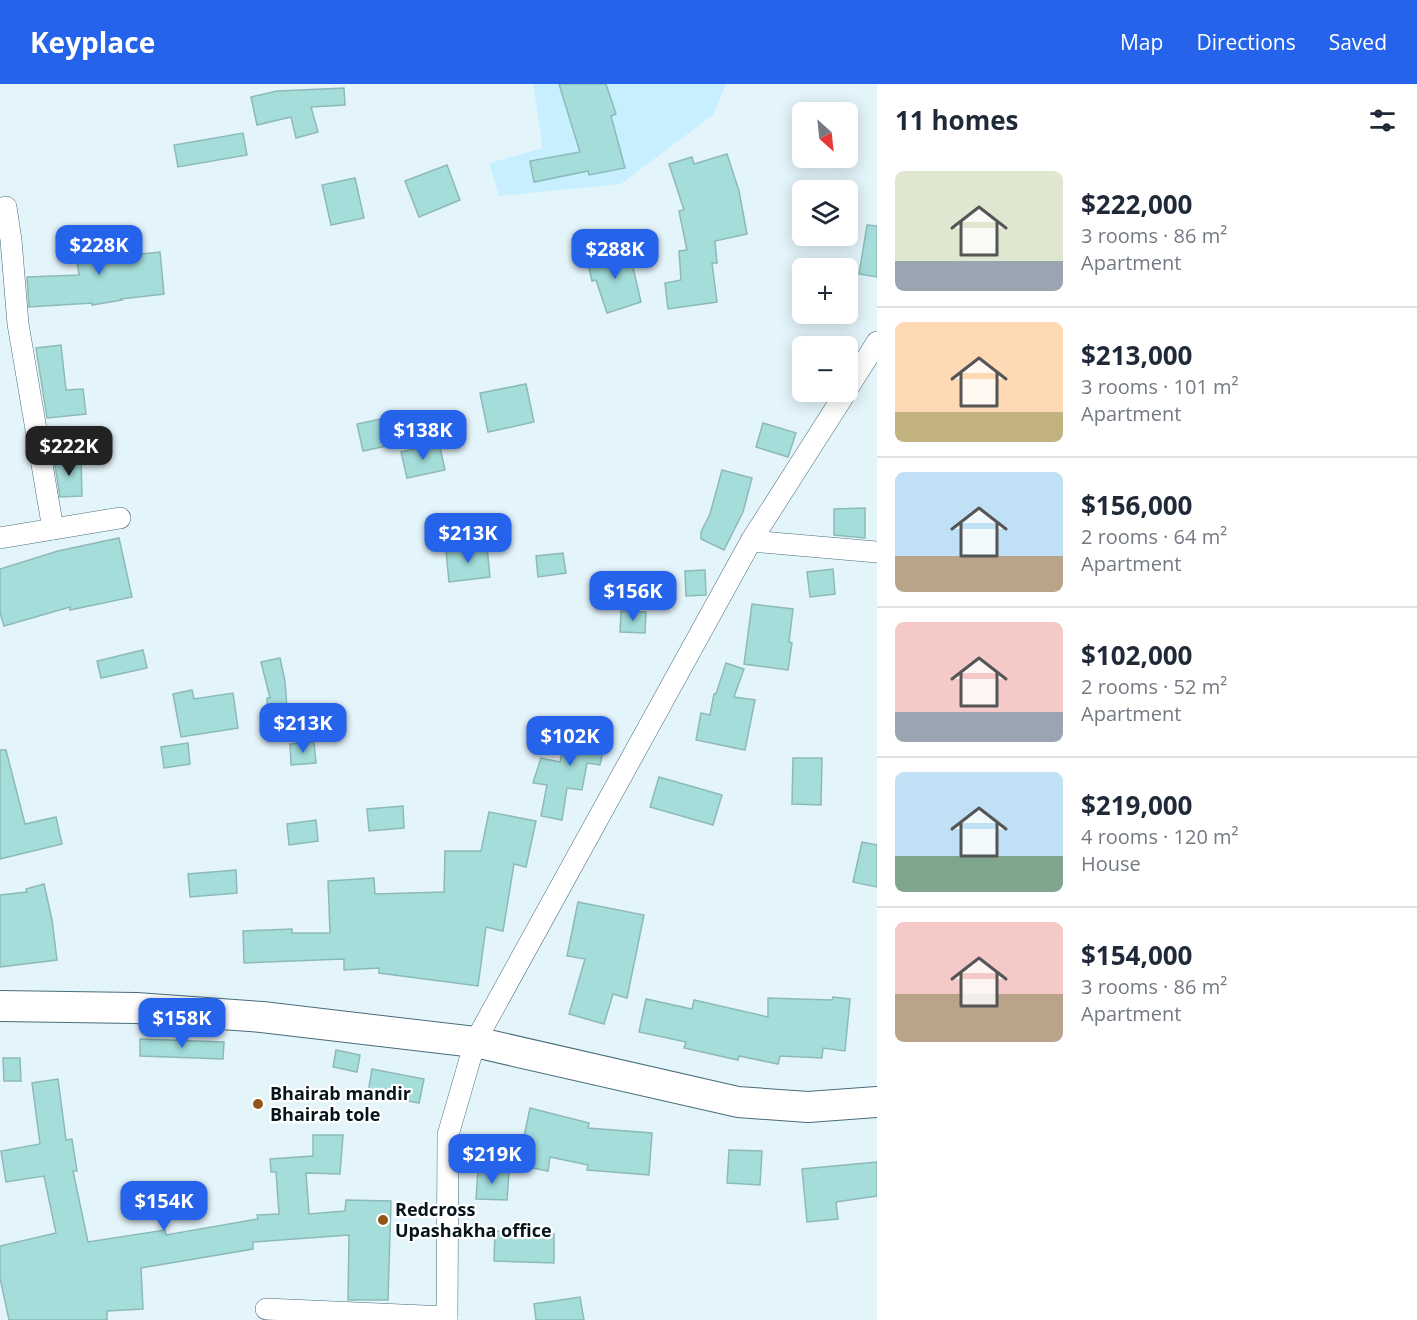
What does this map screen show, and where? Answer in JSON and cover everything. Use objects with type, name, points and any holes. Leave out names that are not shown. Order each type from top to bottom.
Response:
[{"type":"main road","points":[[0,1006],[136,1008],[262,1017],[475,1042],[738,1102],[808,1107],[877,1102]]},
{"type":"street","points":[[6,207],[18,324],[53,529]]},
{"type":"street","points":[[858,372],[877,342]]},
{"type":"street","points":[[266,1309],[447,1319],[448,1135],[475,1042],[751,542],[839,402]]},
{"type":"street","points":[[0,538],[120,518]]},
{"type":"street","points":[[751,542],[877,552]]},
{"type":"shaded area","points":[[533,84],[726,84],[713,115],[621,184],[499,196],[489,163],[543,148]]},
{"type":"building","points":[[559,84],[606,84],[616,114],[611,116],[625,168],[589,175],[588,171],[534,182],[530,161],[580,152]]},
{"type":"building","points":[[344,88],[345,105],[311,107],[318,132],[296,138],[291,117],[257,125],[251,97],[277,91]]},
{"type":"building","points":[[243,133],[247,155],[178,167],[174,145]]},
{"type":"building","points":[[727,154],[739,191],[747,234],[715,241],[717,263],[712,263],[717,302],[668,309],[665,283],[681,280],[679,251],[687,250],[679,211],[684,210],[669,164],[692,157],[694,164]]},
{"type":"building","points":[[447,165],[460,200],[419,217],[405,181]]},
{"type":"building","points":[[355,178],[364,218],[331,225],[322,185]]},
{"type":"building","points":[[867,225],[877,226],[877,277],[859,274]]},
{"type":"building","points":[[107,229],[111,257],[160,252],[164,294],[92,305],[92,303],[29,307],[27,277],[79,275],[73,233]]},
{"type":"building","points":[[629,250],[641,302],[607,313],[596,280],[592,281],[587,260]]},
{"type":"building","points":[[61,345],[66,390],[83,389],[86,414],[47,418],[36,348]]},
{"type":"building","points":[[526,384],[534,422],[488,432],[480,393]]},
{"type":"building","points":[[395,416],[401,443],[363,451],[357,424]]},
{"type":"building","points":[[763,423],[796,433],[788,457],[756,447]]},
{"type":"building","points":[[439,443],[445,470],[407,478],[401,452]]},
{"type":"building","points":[[81,458],[82,496],[60,497],[54,459]]},
{"type":"building","points":[[722,470],[752,478],[743,512],[724,550],[701,539],[701,532],[710,514]]},
{"type":"building","points":[[865,508],[865,538],[834,535],[834,509]]},
{"type":"building","points":[[119,538],[132,597],[70,610],[70,607],[4,626],[0,613],[0,569],[58,551]]},
{"type":"building","points":[[487,547],[490,577],[449,582],[446,551]]},
{"type":"building","points":[[563,553],[566,573],[538,577],[536,556]]},
{"type":"building","points":[[833,569],[835,594],[810,597],[807,572]]},
{"type":"building","points":[[705,570],[706,595],[686,596],[685,571]]},
{"type":"building","points":[[752,604],[793,609],[788,670],[744,664]]},
{"type":"building","points":[[621,611],[646,612],[645,633],[620,632]]},
{"type":"building","points":[[143,650],[147,668],[101,678],[97,661]]},
{"type":"building","points":[[280,658],[285,681],[289,736],[280,737],[276,721],[268,722],[267,698],[270,698],[261,662]]},
{"type":"building","points":[[726,663],[744,669],[734,697],[755,700],[745,750],[696,740],[701,713],[710,715],[714,694],[716,694]]},
{"type":"building","points":[[192,690],[194,699],[233,693],[238,728],[181,737],[173,694]]},
{"type":"building","points":[[569,723],[611,732],[606,751],[603,750],[600,765],[587,763],[582,790],[567,788],[562,820],[541,816],[547,785],[533,783],[541,758],[560,762]]},
{"type":"building","points":[[314,742],[316,763],[291,765],[290,744]]},
{"type":"building","points":[[188,743],[190,764],[164,768],[161,747]]},
{"type":"building","points":[[0,750],[6,750],[25,824],[56,817],[62,844],[0,859]]},
{"type":"building","points":[[793,758],[822,758],[821,805],[792,804]]},
{"type":"building","points":[[659,777],[722,795],[713,825],[650,807]]},
{"type":"building","points":[[403,806],[404,828],[369,831],[367,809]]},
{"type":"building","points":[[489,812],[536,821],[526,867],[514,864],[503,931],[486,927],[478,986],[379,973],[379,968],[344,970],[344,959],[244,963],[243,931],[292,929],[292,933],[330,933],[328,881],[374,878],[375,894],[444,892],[445,851],[481,851]]},
{"type":"building","points":[[316,820],[318,841],[289,845],[287,824]]},
{"type":"building","points":[[862,842],[877,845],[877,887],[853,882]]},
{"type":"building","points":[[236,870],[237,893],[190,897],[188,874]]},
{"type":"building","points":[[44,884],[52,920],[57,960],[0,967],[0,895],[27,892],[26,889]]},
{"type":"building","points":[[578,902],[644,915],[627,998],[613,994],[604,1024],[569,1014],[585,959],[567,956]]},
{"type":"building","points":[[833,997],[850,999],[845,1051],[823,1048],[822,1058],[780,1056],[778,1064],[739,1056],[738,1060],[684,1048],[686,1042],[639,1032],[646,999],[692,1009],[694,1000],[768,1017],[768,998],[832,1000]]},
{"type":"building","points":[[140,1039],[224,1042],[223,1059],[140,1056]]},
{"type":"building","points":[[336,1050],[360,1055],[357,1072],[333,1067]]},
{"type":"building","points":[[3,1058],[20,1058],[21,1081],[4,1081]]},
{"type":"building","points":[[372,1069],[424,1079],[419,1103],[368,1093]]},
{"type":"building","points":[[58,1079],[66,1140],[72,1139],[77,1171],[73,1171],[88,1242],[165,1230],[166,1235],[258,1219],[257,1215],[279,1214],[276,1172],[271,1172],[270,1159],[313,1156],[313,1135],[343,1135],[340,1174],[306,1173],[309,1214],[345,1211],[346,1200],[391,1201],[388,1300],[348,1300],[349,1235],[253,1242],[253,1249],[141,1268],[143,1309],[107,1311],[107,1320],[9,1320],[0,1278],[0,1246],[56,1233],[44,1176],[6,1182],[1,1151],[40,1144],[32,1083]]},
{"type":"building","points":[[530,1108],[589,1123],[588,1128],[652,1133],[649,1175],[587,1170],[588,1165],[550,1157],[548,1171],[518,1165]]},
{"type":"building","points":[[729,1150],[762,1151],[760,1185],[727,1183]]},
{"type":"building","points":[[877,1162],[877,1196],[836,1202],[838,1219],[807,1222],[802,1169]]},
{"type":"building","points":[[478,1169],[509,1171],[507,1200],[476,1199]]},
{"type":"building","points":[[495,1231],[554,1234],[554,1263],[494,1261]]},
{"type":"building","points":[[580,1297],[584,1320],[536,1320],[534,1304]]},
{"type":"place","name":"Bhairab mandir Bhairab tole","points":[[258,1104]]},
{"type":"place","name":"Redcross Upashakha office","points":[[383,1220]]}]
